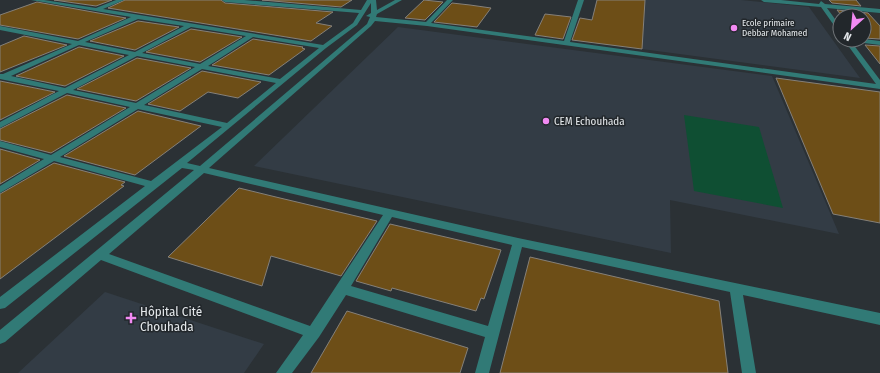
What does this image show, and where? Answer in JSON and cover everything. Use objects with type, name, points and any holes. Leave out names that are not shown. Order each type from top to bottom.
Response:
[{"type":"street","points":[[34,0],[324,47]]},
{"type":"street","points":[[97,10],[121,0]]},
{"type":"street","points":[[225,0],[362,12]]},
{"type":"street","points":[[355,24],[370,0]]},
{"type":"street","points":[[0,338],[202,169],[369,25],[374,16],[373,0]]},
{"type":"street","points":[[0,304],[229,126],[324,47],[355,24],[374,16],[399,0]]},
{"type":"street","points":[[427,24],[450,0]]},
{"type":"street","points":[[566,44],[580,0]]},
{"type":"street","points":[[764,0],[880,11]]},
{"type":"street","points":[[818,0],[832,19]]},
{"type":"street","points":[[374,16],[566,44],[880,86]]},
{"type":"street","points":[[1,77],[137,17]]},
{"type":"street","points":[[0,125],[189,26]]},
{"type":"street","points":[[0,28],[282,82]]},
{"type":"street","points":[[0,190],[251,36]]},
{"type":"street","points":[[853,48],[880,86]]},
{"type":"street","points":[[1,77],[229,126]]},
{"type":"street","points":[[0,144],[153,185]]},
{"type":"street","points":[[179,164],[518,242],[736,290],[880,319]]},
{"type":"street","points":[[283,373],[314,333],[344,289],[390,212]]},
{"type":"street","points":[[482,373],[518,242]]},
{"type":"street","points":[[99,255],[314,333]]},
{"type":"street","points":[[344,289],[493,333]]},
{"type":"street","points":[[736,290],[749,373]]},
{"type":"shaded area","name":"Ecole primaire Debbar Mohamed","points":[[645,0],[741,0],[809,7],[832,39],[832,48],[838,48],[860,78],[642,49]]},
{"type":"shaded area","name":"CEM Echouhada","points":[[398,27],[772,76],[839,234],[670,200],[671,253],[254,166]]},
{"type":"shaded area","name":"Hôpital Cité Chouhada","points":[[105,292],[264,344],[244,373],[18,373]]},
{"type":"green space","points":[[684,115],[759,127],[783,208],[694,191]]},
{"type":"building","points":[[54,0],[112,0],[96,6]]},
{"type":"building","points":[[125,0],[221,0],[225,3],[333,12],[316,23],[332,26],[311,41],[108,8]]},
{"type":"building","points":[[262,0],[352,0],[341,7]]},
{"type":"building","points":[[424,0],[443,2],[425,20],[405,18]]},
{"type":"building","points":[[597,0],[645,0],[642,49],[572,40],[580,18],[592,20]]},
{"type":"building","points":[[829,0],[856,0],[861,6],[832,3]]},
{"type":"building","points":[[37,2],[126,18],[78,39],[0,25],[0,15]]},
{"type":"building","points":[[452,3],[491,8],[477,27],[434,22]]},
{"type":"building","points":[[545,14],[571,17],[563,39],[535,35]]},
{"type":"building","points":[[872,17],[880,26],[880,39],[872,38]]},
{"type":"building","points":[[138,21],[179,27],[135,50],[90,41]]},
{"type":"building","points":[[191,29],[242,37],[200,62],[146,52]]},
{"type":"building","points":[[24,36],[67,45],[0,72],[0,46]]},
{"type":"building","points":[[253,39],[303,47],[302,48],[305,49],[269,75],[212,65]]},
{"type":"building","points":[[872,45],[880,46],[880,64],[867,48],[872,48]]},
{"type":"building","points":[[79,47],[124,56],[65,86],[16,76]]},
{"type":"building","points":[[137,58],[191,68],[136,101],[77,89]]},
{"type":"building","points":[[202,71],[261,82],[238,98],[208,92],[180,111],[148,104]]},
{"type":"building","points":[[776,78],[880,92],[880,223],[833,214]]},
{"type":"building","points":[[0,81],[55,92],[0,120]]},
{"type":"building","points":[[67,95],[126,108],[51,153],[0,140],[0,129]]},
{"type":"building","points":[[138,111],[201,126],[135,175],[64,156]]},
{"type":"building","points":[[0,149],[40,160],[0,184]]},
{"type":"building","points":[[54,163],[125,182],[121,185],[124,186],[0,279],[0,194]]},
{"type":"building","points":[[239,188],[377,221],[341,276],[271,256],[262,286],[168,257]]},
{"type":"building","points":[[390,224],[501,250],[484,299],[481,298],[476,311],[392,288],[391,291],[356,281]]},
{"type":"building","points":[[530,257],[719,301],[728,373],[500,373]]},
{"type":"building","points":[[347,311],[468,348],[460,373],[311,373]]},
{"type":"place","name":"Ecole primaire Debbar Mohamed","points":[[734,28]]},
{"type":"place","name":"CEM Echouhada","points":[[546,121]]},
{"type":"place","name":"Hôpital Cité Chouhada","points":[[131,318]]}]
